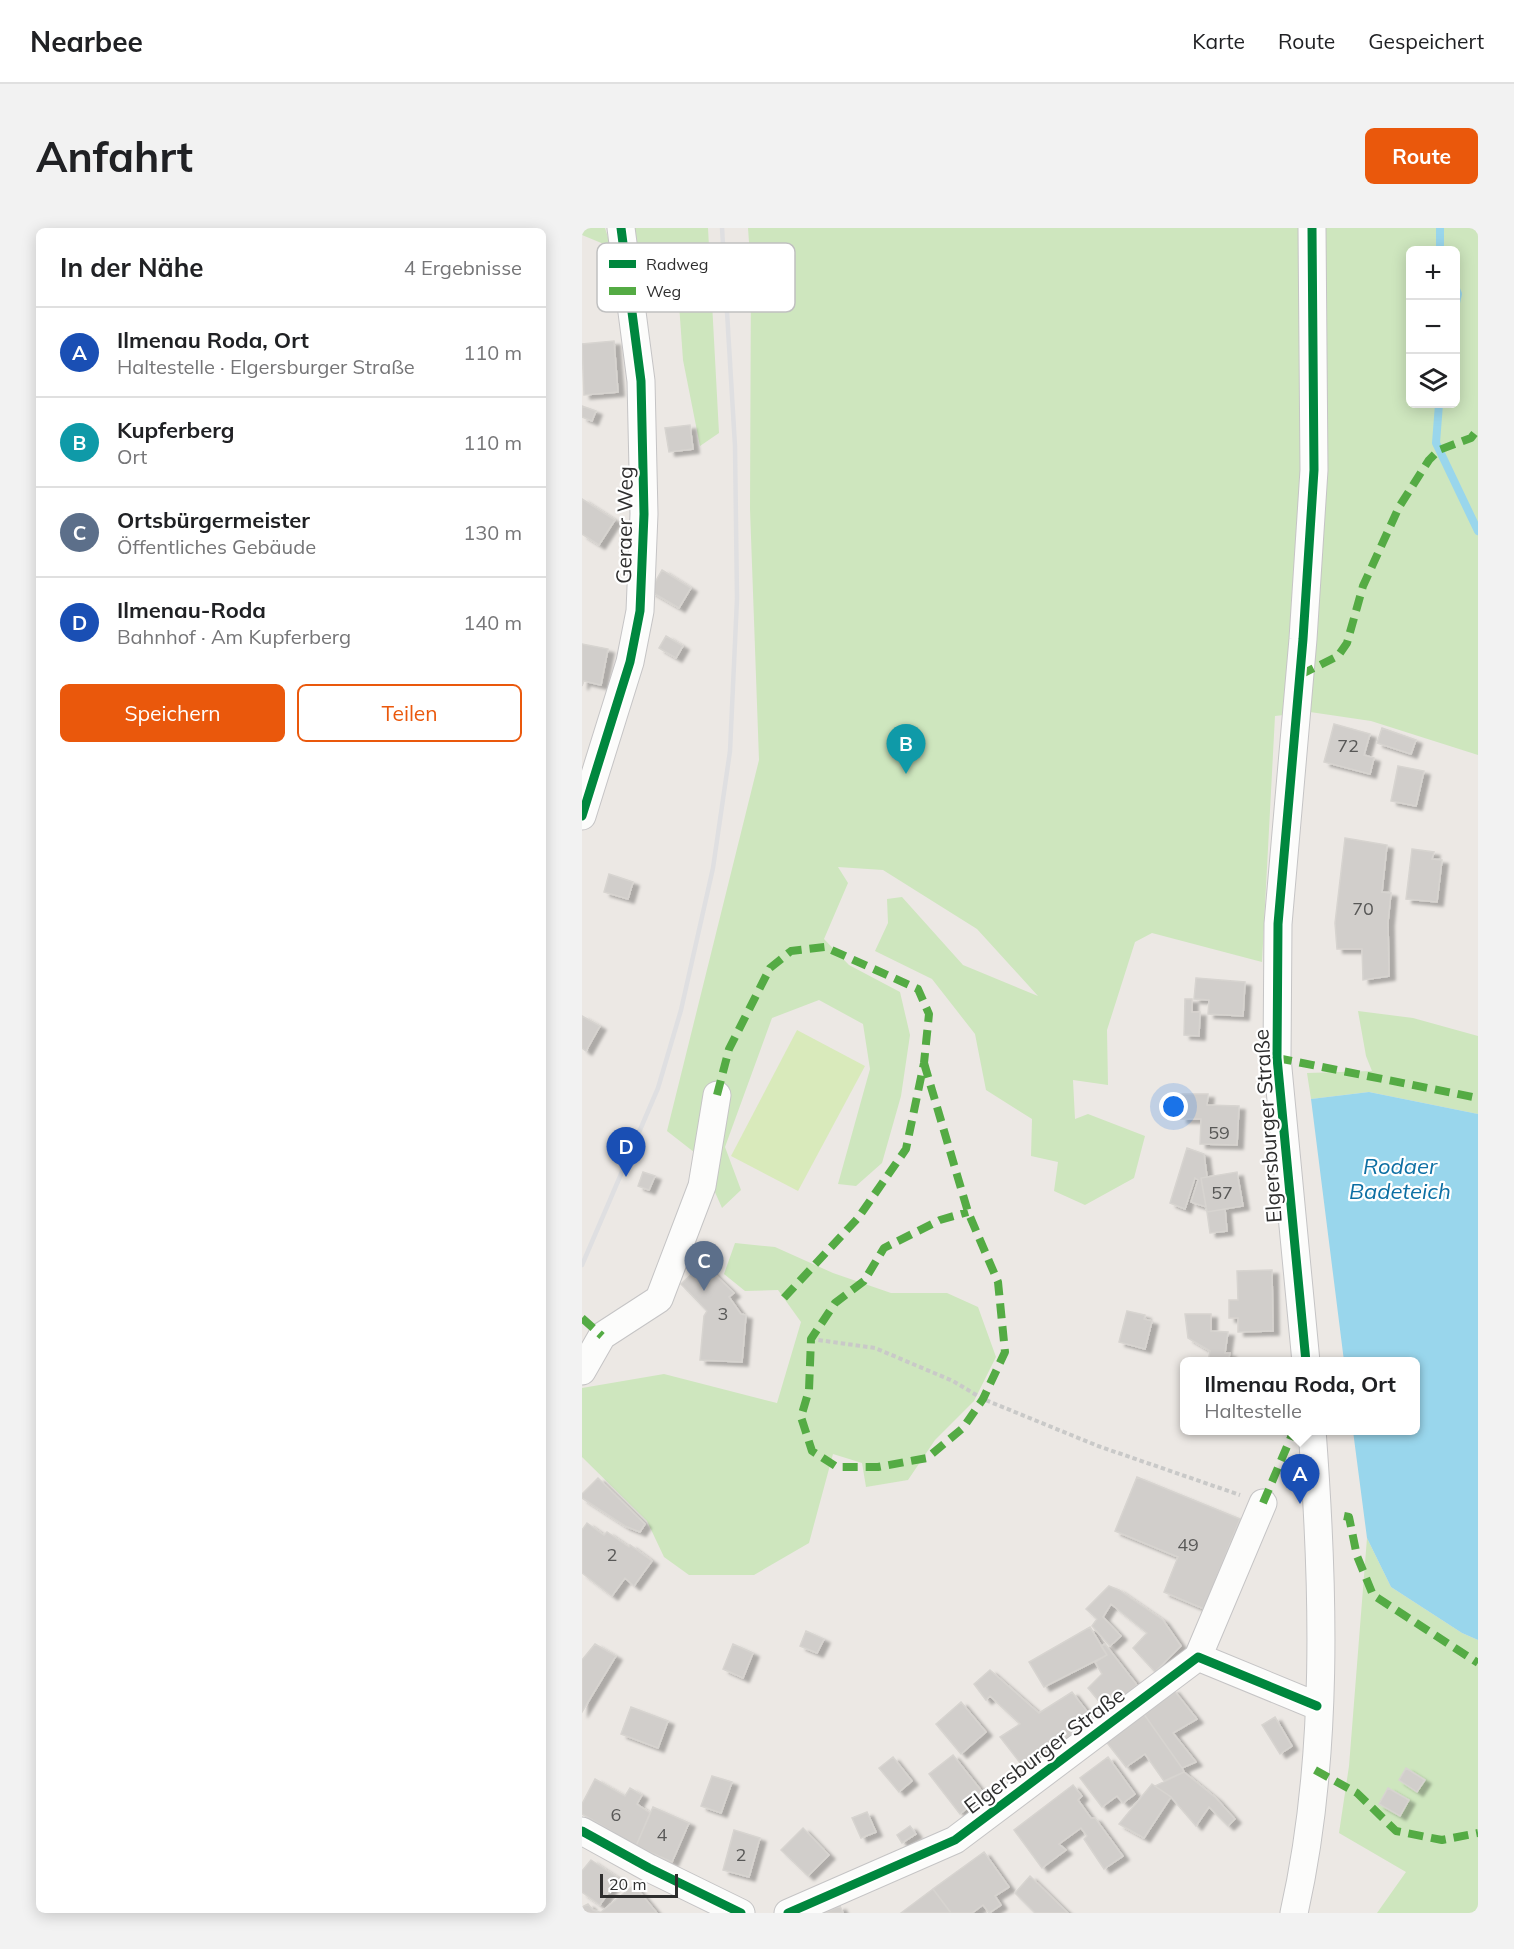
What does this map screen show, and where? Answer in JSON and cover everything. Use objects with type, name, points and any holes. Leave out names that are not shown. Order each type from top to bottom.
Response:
[{"type":"street","name":"Geraer Weg","points":[[621,228],[623,243]]},
{"type":"street","name":"Elgersburger Straße","points":[[1306,1357],[1277,1058],[1278,924],[1303,639],[1314,470],[1312,228]]},
{"type":"street","name":"Geraer Weg","points":[[582,816],[630,662],[640,611],[644,514],[641,381],[632,312]]},
{"type":"street","points":[[582,1371],[602,1336],[659,1299],[702,1186],[717,1095]]},
{"type":"street","points":[[1294,1913],[1315,1770],[1323,1608],[1312,1435]]},
{"type":"street","points":[[1263,1503],[1198,1657],[1317,1706]]},
{"type":"street","name":"Elgersburger Straße","points":[[788,1913],[955,1840],[1198,1657]]},
{"type":"street","points":[[582,1831],[649,1868],[741,1913]]},
{"type":"path","points":[[811,1339],[875,1348],[953,1381],[983,1399],[1087,1442],[1263,1503]]},
{"type":"green space","points":[[582,228],[605,228],[610,243],[601,243],[582,235]]},
{"type":"green space","points":[[632,228],[708,228],[709,243],[631,243]]},
{"type":"green space","points":[[748,228],[1478,228],[1478,755],[1371,721],[1310,712],[1275,716],[1262,962],[1152,933],[1135,942],[1107,1030],[1108,1085],[1073,1080],[1075,1119],[1088,1114],[1145,1136],[1134,1178],[1085,1205],[1054,1191],[1058,1162],[1031,1156],[1032,1119],[986,1090],[975,1034],[932,979],[875,951],[888,923],[887,899],[902,897],[963,965],[1038,996],[977,929],[883,870],[838,867],[848,883],[824,939],[849,965],[900,992],[910,1035],[901,1096],[882,1163],[856,1186],[838,1184],[870,1069],[863,1024],[819,1000],[772,1018],[725,1147],[741,1190],[722,1208],[699,1156],[667,1131],[759,760],[750,509],[751,312],[795,312],[795,243],[749,243]]},
{"type":"green space","points":[[680,312],[713,312],[719,433],[700,446],[683,360]]},
{"type":"green space","points":[[1358,1011],[1413,1018],[1478,1036],[1478,1114],[1369,1092],[1311,1099],[1307,1073],[1372,1071],[1366,1056]]},
{"type":"green space","points":[[797,1030],[865,1066],[798,1191],[731,1156]]},
{"type":"green space","points":[[735,1243],[775,1247],[833,1273],[891,1293],[947,1293],[978,1307],[996,1357],[974,1401],[935,1440],[908,1480],[866,1487],[862,1463],[833,1454],[809,1543],[754,1575],[689,1575],[664,1557],[647,1521],[582,1457],[582,1388],[664,1374],[777,1403],[801,1322],[778,1290],[745,1291],[724,1274]]},
{"type":"green space","points":[[1367,1538],[1391,1587],[1462,1633],[1478,1640],[1478,1913],[1377,1913],[1406,1872],[1339,1833],[1349,1766]]},
{"type":"water","name":"Rodaer Badeteich","points":[[1369,1092],[1478,1114],[1478,1640],[1462,1633],[1391,1587],[1367,1538],[1354,1435],[1420,1435],[1420,1357],[1343,1357],[1311,1099]]},
{"type":"building","points":[[614,341],[618,392],[584,395],[582,344]]},
{"type":"building","points":[[582,406],[596,411],[592,421],[582,417]]},
{"type":"building","points":[[690,425],[693,449],[669,452],[665,428]]},
{"type":"building","points":[[582,499],[615,520],[599,545],[582,534]]},
{"type":"building","points":[[662,570],[691,588],[679,608],[650,591]]},
{"type":"building","points":[[666,636],[683,646],[676,658],[659,648]]},
{"type":"building","points":[[582,644],[608,649],[601,685],[584,681],[582,686]]},
{"type":"building","points":[[1334,724],[1370,734],[1364,755],[1374,758],[1370,774],[1324,762]]},
{"type":"building","points":[[1382,728],[1416,740],[1411,754],[1377,743]]},
{"type":"building","points":[[1398,766],[1424,771],[1416,806],[1391,801]]},
{"type":"building","points":[[1345,838],[1387,845],[1382,892],[1391,893],[1388,922],[1389,976],[1363,980],[1362,949],[1337,949],[1335,923]]},
{"type":"building","points":[[1412,849],[1434,852],[1432,859],[1442,860],[1437,902],[1406,899]]},
{"type":"building","points":[[609,874],[633,882],[628,899],[604,892]]},
{"type":"building","points":[[1196,978],[1245,982],[1243,1016],[1208,1014],[1209,1000],[1194,999]]},
{"type":"building","points":[[1185,999],[1192,999],[1192,1012],[1200,1012],[1199,1036],[1184,1035]]},
{"type":"building","points":[[582,1016],[600,1026],[586,1051],[582,1048]]},
{"type":"building","points":[[1182,1094],[1208,1094],[1207,1105],[1239,1106],[1237,1145],[1200,1144],[1201,1119],[1181,1119]]},
{"type":"building","points":[[1187,1148],[1204,1154],[1207,1177],[1201,1178],[1206,1207],[1191,1202],[1198,1180],[1195,1178],[1185,1209],[1170,1203]]},
{"type":"building","points":[[643,1172],[655,1176],[649,1190],[638,1186]]},
{"type":"building","points":[[1237,1172],[1243,1206],[1207,1212],[1201,1178]]},
{"type":"building","points":[[1225,1209],[1227,1231],[1210,1233],[1207,1212]]},
{"type":"building","points":[[703,1263],[734,1293],[729,1297],[741,1314],[746,1315],[742,1362],[700,1360],[704,1316],[707,1311],[681,1284]]},
{"type":"building","points":[[1272,1270],[1273,1331],[1238,1332],[1238,1318],[1229,1318],[1229,1300],[1238,1300],[1237,1271]]},
{"type":"building","points":[[1127,1311],[1145,1315],[1144,1319],[1152,1321],[1145,1349],[1119,1342]]},
{"type":"building","points":[[1185,1314],[1211,1314],[1211,1331],[1228,1332],[1225,1353],[1230,1353],[1229,1357],[1209,1357],[1210,1351],[1188,1338]]},
{"type":"building","points":[[1137,1477],[1240,1519],[1204,1609],[1164,1592],[1178,1557],[1115,1531]]},
{"type":"building","points":[[598,1478],[645,1524],[640,1532],[625,1526],[582,1498],[582,1494]]},
{"type":"building","points":[[587,1523],[604,1535],[607,1532],[629,1547],[630,1545],[652,1561],[634,1586],[625,1578],[612,1596],[582,1573],[582,1530]]},
{"type":"building","points":[[1109,1586],[1119,1590],[1163,1620],[1181,1646],[1155,1672],[1133,1648],[1147,1633],[1111,1604],[1103,1617],[1121,1636],[1110,1646],[1092,1626],[1097,1619],[1086,1609]]},
{"type":"building","points":[[1090,1627],[1107,1655],[1044,1687],[1029,1662]]},
{"type":"building","points":[[806,1631],[824,1639],[817,1653],[800,1646]]},
{"type":"building","points":[[595,1644],[616,1656],[582,1712],[582,1660]]},
{"type":"building","points":[[733,1644],[753,1653],[743,1678],[723,1669]]},
{"type":"building","points":[[1105,1644],[1137,1685],[1107,1711],[1088,1688],[1102,1674],[1095,1662],[1107,1655],[1101,1646]]},
{"type":"building","points":[[990,1670],[1039,1713],[1072,1692],[1093,1719],[1058,1745],[1055,1741],[1021,1764],[1000,1737],[1020,1724],[990,1696],[986,1700],[974,1684]]},
{"type":"building","points":[[1173,1689],[1197,1719],[1173,1733],[1196,1762],[1182,1768],[1141,1710]]},
{"type":"building","points":[[961,1702],[986,1732],[961,1754],[936,1724]]},
{"type":"building","points":[[631,1707],[668,1721],[658,1748],[621,1734]]},
{"type":"building","points":[[1141,1710],[1184,1772],[1164,1781],[1145,1754],[1126,1767],[1104,1739]]},
{"type":"building","points":[[1275,1717],[1292,1746],[1280,1754],[1262,1725]]},
{"type":"building","points":[[953,1755],[984,1794],[960,1814],[929,1774]]},
{"type":"building","points":[[893,1757],[912,1781],[899,1792],[879,1768]]},
{"type":"building","points":[[1108,1757],[1135,1794],[1123,1803],[1117,1796],[1102,1807],[1080,1778]]},
{"type":"building","points":[[1406,1768],[1425,1780],[1417,1792],[1399,1780]]},
{"type":"building","points":[[1184,1772],[1216,1798],[1235,1819],[1228,1826],[1209,1807],[1196,1826],[1171,1797],[1155,1786]]},
{"type":"building","points":[[712,1776],[732,1782],[721,1813],[701,1806]]},
{"type":"building","points":[[595,1779],[625,1796],[630,1788],[642,1795],[637,1804],[650,1813],[636,1846],[582,1814],[582,1804]]},
{"type":"building","points":[[1152,1784],[1171,1797],[1144,1838],[1119,1824]]},
{"type":"building","points":[[1073,1785],[1082,1796],[1078,1800],[1091,1818],[1095,1818],[1123,1856],[1104,1869],[1084,1839],[1087,1836],[1081,1828],[1059,1844],[1066,1850],[1042,1868],[1014,1830]]},
{"type":"building","points":[[1388,1788],[1409,1800],[1400,1816],[1379,1804]]},
{"type":"building","points":[[653,1807],[689,1823],[672,1862],[636,1846]]},
{"type":"building","points":[[867,1812],[876,1832],[861,1838],[852,1818]]},
{"type":"building","points":[[910,1826],[916,1834],[902,1843],[897,1835]]},
{"type":"building","points":[[803,1828],[829,1855],[808,1876],[781,1850]]},
{"type":"building","points":[[734,1830],[760,1838],[749,1877],[723,1870]]},
{"type":"building","points":[[984,1852],[1009,1887],[995,1896],[1001,1905],[989,1913],[983,1905],[972,1913],[951,1913],[933,1889]]},
{"type":"building","points":[[591,1860],[618,1878],[600,1905],[582,1892],[582,1871]]},
{"type":"building","points":[[1030,1876],[1068,1913],[1035,1913],[1015,1893]]},
{"type":"building","points":[[634,1885],[657,1913],[601,1912]]},
{"type":"building","points":[[933,1889],[951,1913],[901,1913]]},
{"type":"building","points":[[588,1904],[593,1910],[602,1913],[582,1913],[582,1907]]},
{"type":"building","points":[[840,1906],[843,1913],[823,1913]]},
{"type":"waterway","points":[[1440,228],[1440,246]]},
{"type":"waterway","points":[[1439,408],[1436,443],[1478,531]]},
{"type":"railway","points":[[722,228],[723,243]]},
{"type":"railway","points":[[582,1265],[658,1088],[681,1010],[713,868],[730,751],[737,599],[735,446],[727,312]]},
{"type":"marked path","points":[[1300,675],[1338,656],[1347,643],[1363,586],[1399,507],[1429,460],[1439,450],[1471,438],[1478,429]]},
{"type":"marked path","points":[[717,1095],[729,1049],[770,968],[791,951],[825,947],[918,989],[929,1014],[924,1063],[906,1149],[858,1218],[783,1299]]},
{"type":"marked path","points":[[1277,1058],[1478,1098]]},
{"type":"marked path","points":[[924,1063],[968,1212],[998,1282],[1005,1352],[983,1399],[963,1428],[927,1458],[878,1467],[837,1467],[812,1451],[801,1417],[809,1390],[811,1339],[835,1303],[864,1281],[884,1248],[940,1220],[968,1212]]},
{"type":"marked path","points":[[582,1318],[602,1336]]},
{"type":"marked path","points":[[1263,1503],[1292,1435]]},
{"type":"marked path","points":[[1344,1516],[1349,1517],[1357,1556],[1373,1595],[1478,1663]]},
{"type":"marked path","points":[[1315,1770],[1357,1793],[1396,1831],[1442,1840],[1478,1833]]},
{"type":"cycle path","points":[[621,228],[623,243]]},
{"type":"cycle path","points":[[1306,1357],[1277,1058],[1278,924],[1303,639],[1314,470],[1312,228]]},
{"type":"cycle path","points":[[582,816],[630,662],[640,611],[644,514],[641,381],[632,312]]},
{"type":"cycle path","points":[[788,1913],[955,1840],[1198,1657],[1317,1706]]},
{"type":"cycle path","points":[[582,1831],[649,1868],[741,1913]]},
{"type":"place","name":"Kupferberg","points":[[906,774]]},
{"type":"place","name":"Ilmenau-Roda","points":[[626,1177]]},
{"type":"place","name":"Ortsbürgermeister","points":[[704,1291]]},
{"type":"place","name":"Ilmenau Roda, Ort","points":[[1300,1504]]}]
